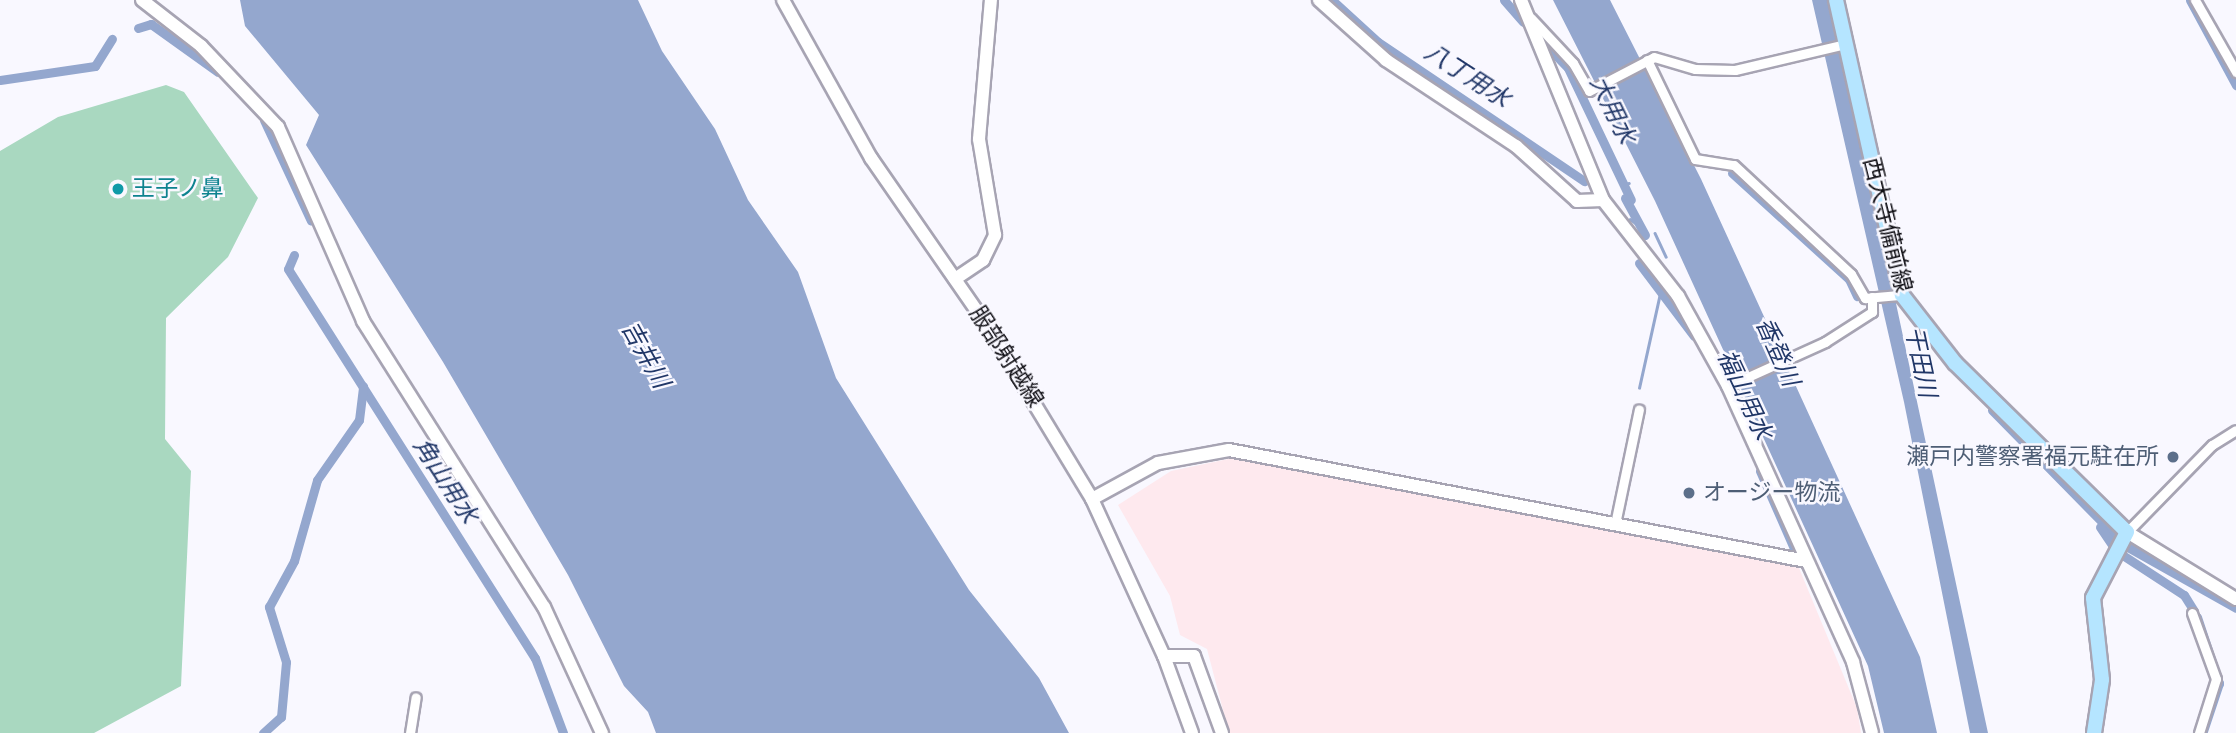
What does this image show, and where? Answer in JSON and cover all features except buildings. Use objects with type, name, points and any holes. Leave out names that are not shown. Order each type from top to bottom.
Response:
[{"type":"main road","name":"西大寺備前線","points":[[1836,0],[1843,44],[1899,296],[1955,363],[2127,532]]},
{"type":"main road","points":[[2094,733],[2102,680],[2093,598],[2127,532]]},
{"type":"street","points":[[142,0],[201,46],[278,127],[363,321],[544,607],[602,733]]},
{"type":"street","name":"服部射越線","points":[[783,0],[872,158],[955,279],[1092,499],[1164,656],[1192,733]]},
{"type":"street","points":[[955,279],[983,260],[995,235],[979,139],[991,0]]},
{"type":"street","points":[[1319,0],[1386,60],[1516,146],[1577,201],[1603,200]]},
{"type":"street","points":[[1521,0],[1603,200],[1678,296],[1730,385],[1853,662],[1872,733]]},
{"type":"street","points":[[2195,0],[2236,72]]},
{"type":"street","points":[[1527,15],[1592,89],[1645,61],[1735,70],[1843,44]]},
{"type":"street","points":[[1645,61],[1695,159],[1734,165],[1851,274],[1865,298],[1899,296]]},
{"type":"street","points":[[1730,385],[1872,312],[1874,297]]},
{"type":"street","points":[[1615,524],[1639,409]]},
{"type":"street","points":[[2236,430],[2212,444],[2127,532],[2236,598]]},
{"type":"street","points":[[1092,499],[1158,463],[1229,450],[1806,561]]},
{"type":"street","points":[[2192,612],[2216,679],[2199,733]]},
{"type":"street","points":[[1164,656],[1194,656],[1222,733]]},
{"type":"street","points":[[410,733],[416,697]]},
{"type":"shaded area","points":[[1233,458],[1799,568],[1857,708],[1861,733],[1229,733],[1207,649],[1180,635],[1170,596],[1118,505],[1171,471]]},
{"type":"green space","points":[[166,85],[184,92],[258,198],[228,257],[166,318],[165,439],[191,471],[181,686],[94,733],[0,733],[0,151],[58,117]]},
{"type":"water","name":"吉井川","points":[[240,0],[638,0],[662,51],[715,129],[748,200],[798,272],[836,378],[969,590],[1039,678],[1069,733],[656,733],[648,712],[624,686],[568,575],[443,362],[306,145],[319,115],[245,26]]},
{"type":"water","name":"香登川","points":[[1553,0],[1610,0],[1701,179],[1920,657],[1937,733],[1884,733],[1868,666],[1655,201]]},
{"type":"water","points":[[1812,0],[1831,0],[1988,733],[1970,733],[1904,402]]},
{"type":"waterway","name":"八丁用水","points":[[1332,0],[1378,42],[1584,181]]},
{"type":"waterway","name":"大用水","points":[[1504,0],[1523,22]]},
{"type":"waterway","points":[[2190,0],[2236,85]]},
{"type":"waterway","name":"角山用水","points":[[138,28],[151,24],[218,72]]},
{"type":"waterway","name":"角山用水","points":[[0,80],[95,66],[112,39]]},
{"type":"waterway","name":"大用水","points":[[1546,45],[1568,68],[1631,200]]},
{"type":"waterway","name":"角山用水","points":[[264,120],[311,221]]},
{"type":"waterway","name":"大用水","points":[[1732,173],[1849,279],[1857,296]]},
{"type":"waterway","name":"福山用水","points":[[1624,185],[1629,183]]},
{"type":"waterway","name":"福山用水","points":[[1625,198],[1645,235]]},
{"type":"waterway","points":[[1630,219],[1637,224]]},
{"type":"waterway","points":[[1655,233],[1666,257]]},
{"type":"waterway","name":"角山用水","points":[[294,255],[288,269],[535,658],[563,733]]},
{"type":"waterway","name":"福山用水","points":[[1639,263],[1694,336]]},
{"type":"waterway","points":[[1639,388],[1662,284]]},
{"type":"waterway","points":[[263,733],[281,717],[286,662],[269,607],[294,561],[317,480],[359,420],[363,386]]},
{"type":"waterway","name":"大用水","points":[[1992,410],[2117,537]]},
{"type":"waterway","name":"福山用水","points":[[1760,471],[1796,553]]},
{"type":"waterway","points":[[2100,527],[2114,548]]},
{"type":"waterway","name":"大用水","points":[[2126,546],[2236,608]]},
{"type":"waterway","points":[[2121,554],[2184,595],[2194,611]]},
{"type":"waterway","points":[[2197,617],[2219,683],[2203,731]]},
{"type":"place","name":"王子ノ鼻","points":[[118,189]]},
{"type":"place","name":"瀬戸内警察署福元駐在所","points":[[2173,457]]},
{"type":"place","name":"オージー物流","points":[[1689,493]]},
{"type":"water label","name":"干田川","points":[[1920,362]]}]
